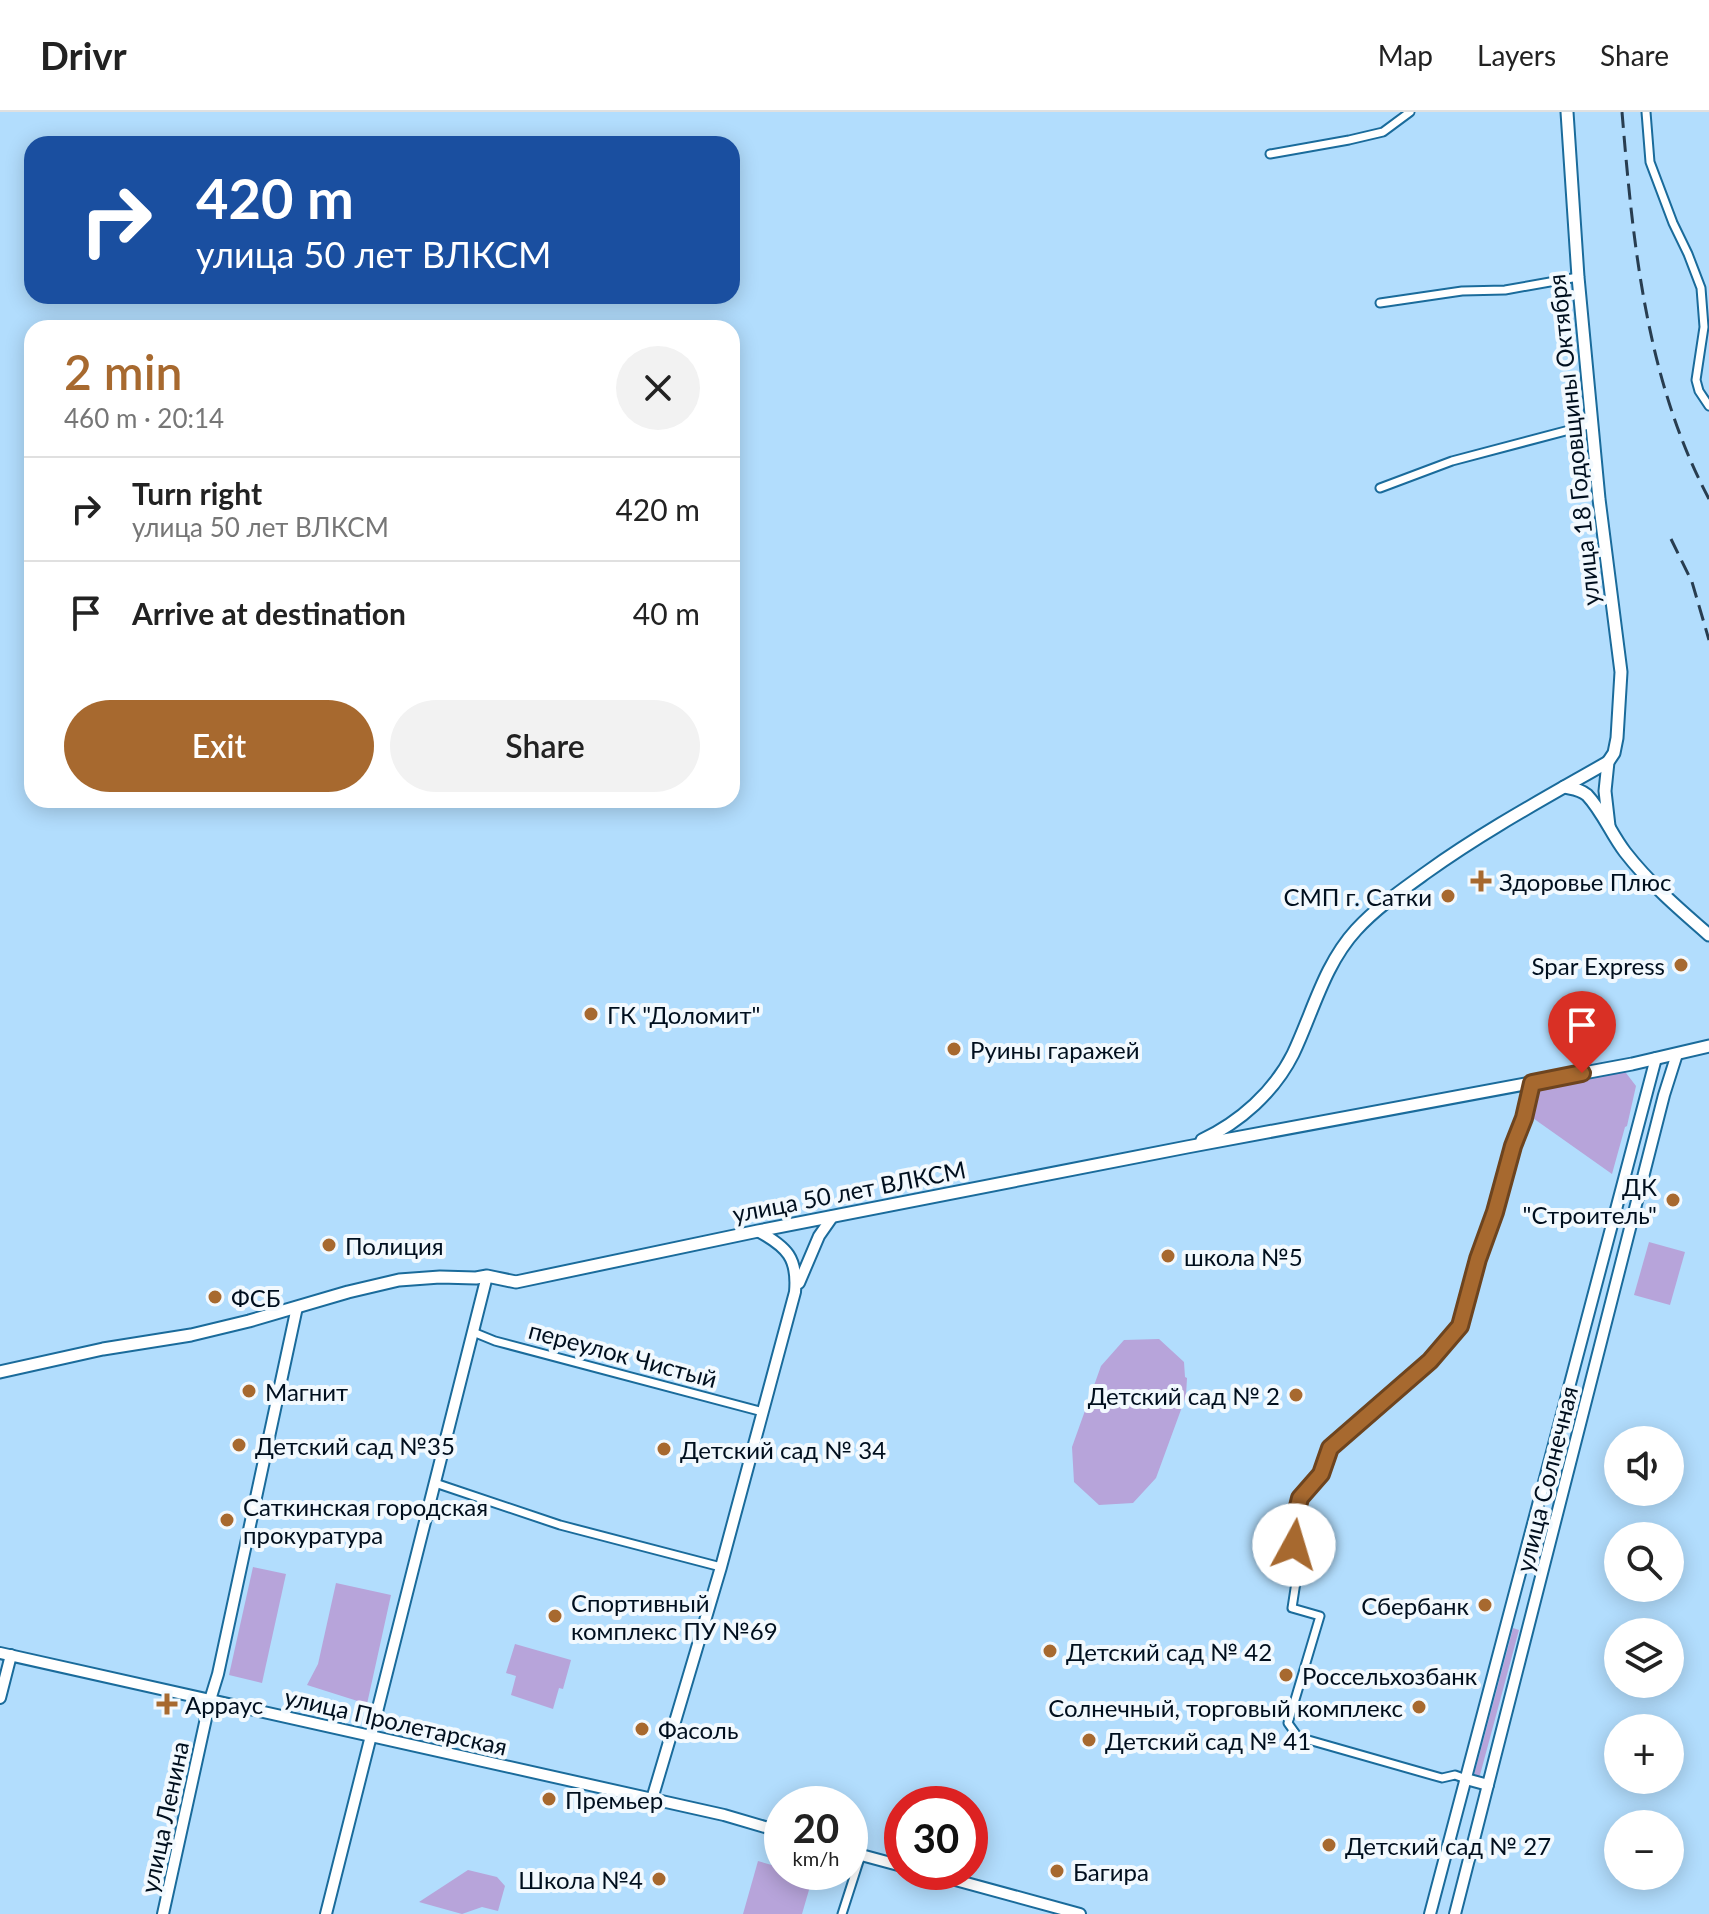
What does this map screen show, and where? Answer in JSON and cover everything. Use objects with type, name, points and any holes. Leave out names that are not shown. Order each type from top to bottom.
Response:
[{"type":"main road","name":"улица 18 Годовщины Октября","points":[[1567,112],[1578,277],[1599,499],[1621,672],[1617,738],[1614,753],[1608,762],[1605,791],[1609,826]]},
{"type":"main road","points":[[1187,1147],[1237,1119],[1273,1085],[1292,1055],[1336,956],[1370,916],[1446,859],[1608,762]]},
{"type":"main road","points":[[1564,787],[1581,790],[1589,797],[1623,850],[1643,874],[1709,935]]},
{"type":"main road","name":"улица 50 лет ВЛКСМ","points":[[0,1372],[108,1348],[191,1335],[399,1280],[487,1276],[516,1282],[833,1216],[1532,1083],[1709,1046]]},
{"type":"main road","name":"улица Солнечная","points":[[1455,1914],[1677,1054]]},
{"type":"main road","name":"улица Солнечная","points":[[1430,1914],[1656,1058]]},
{"type":"main road","points":[[652,1799],[721,1567],[795,1292],[819,1236],[833,1216]]},
{"type":"main road","points":[[758,1231],[779,1242],[792,1261],[797,1274],[795,1292]]},
{"type":"main road","points":[[1601,1262],[1621,1267]]},
{"type":"main road","points":[[326,1914],[487,1276]]},
{"type":"main road","name":"улица Ленина","points":[[163,1914],[297,1307]]},
{"type":"main road","points":[[1533,1520],[1554,1526]]},
{"type":"main road","points":[[0,1698],[6,1654]]},
{"type":"main road","name":"улица Пролетарская","points":[[6,1654],[724,1815],[764,1827]]},
{"type":"main road","points":[[1466,1779],[1488,1785]]},
{"type":"main road","points":[[988,1889],[1080,1914]]},
{"type":"street","points":[[1270,154],[1383,132],[1410,112]]},
{"type":"street","points":[[1646,112],[1650,162],[1701,288],[1704,327],[1696,380],[1709,406]]},
{"type":"street","points":[[1380,303],[1462,291],[1505,290],[1578,277]]},
{"type":"street","points":[[1380,488],[1452,461],[1592,424]]},
{"type":"street","points":[[1466,1779],[1455,1775],[1442,1778],[1298,1737],[1288,1723],[1320,1616],[1292,1608],[1298,1569],[1292,1531],[1300,1498],[1321,1474],[1330,1448],[1430,1361],[1460,1326],[1532,1083]]},
{"type":"street","name":"переулок Чистый","points":[[473,1332],[495,1341],[763,1412]]},
{"type":"street","points":[[435,1483],[560,1525],[721,1567]]},
{"type":"street","points":[[842,1914],[848,1890]]},
{"type":"shaded area","points":[[1623,1069],[1636,1086],[1612,1174],[1530,1116],[1537,1087]]},
{"type":"shaded area","points":[[1649,1242],[1685,1252],[1670,1305],[1634,1295]]},
{"type":"shaded area","points":[[1159,1339],[1184,1362],[1186,1396],[1156,1478],[1133,1503],[1099,1505],[1074,1482],[1072,1447],[1101,1366],[1124,1340]]},
{"type":"shaded area","points":[[253,1567],[286,1574],[262,1683],[229,1675]]},
{"type":"shaded area","points":[[336,1583],[391,1595],[367,1704],[307,1685],[318,1664]]},
{"type":"shaded area","points":[[1513,1628],[1519,1630],[1477,1778],[1474,1775]]},
{"type":"shaded area","points":[[515,1644],[571,1660],[563,1689],[559,1688],[553,1709],[511,1695],[516,1676],[506,1673]]},
{"type":"shaded area","points":[[758,1861],[764,1863],[764,1890],[809,1890],[802,1914],[743,1914]]},
{"type":"shaded area","points":[[468,1870],[497,1877],[505,1886],[498,1911],[482,1907],[462,1914],[419,1902]]},
{"type":"railway","points":[[1622,112],[1638,261],[1657,359],[1670,407],[1709,499]]},
{"type":"railway","points":[[1671,539],[1692,582],[1709,640]]},
{"type":"place","name":"Здоровье Плюс","points":[[1481,881]]},
{"type":"place","name":"СМП г. Сатки","points":[[1448,896]]},
{"type":"place","name":"Spar Express","points":[[1681,965]]},
{"type":"place","name":"ГК \"Доломит\"","points":[[591,1014]]},
{"type":"place","name":"Руины гаражей","points":[[954,1049]]},
{"type":"place","name":"ДК \"Строитель\"","points":[[1673,1200]]},
{"type":"place","name":"Полиция","points":[[329,1245]]},
{"type":"place","name":"школа №5","points":[[1168,1256]]},
{"type":"place","name":"ФСБ","points":[[215,1297]]},
{"type":"place","name":"Магнит","points":[[249,1391]]},
{"type":"place","name":"Детский сад № 2","points":[[1296,1395]]},
{"type":"place","name":"Детский сад №35","points":[[239,1445]]},
{"type":"place","name":"Детский сад № 34","points":[[664,1449]]},
{"type":"place","name":"Саткинская городская прокуратура","points":[[227,1520]]},
{"type":"place","name":"Сбербанк","points":[[1485,1605]]},
{"type":"place","name":"Спортивный комплекс ПУ №69","points":[[555,1616]]},
{"type":"place","name":"Детский сад № 42","points":[[1050,1651]]},
{"type":"place","name":"Россельхозбанк","points":[[1286,1675]]},
{"type":"place","name":"Арраус","points":[[167,1704]]},
{"type":"place","name":"Солнечный, торговый комплекс","points":[[1419,1707]]},
{"type":"place","name":"Фасоль","points":[[642,1729]]},
{"type":"place","name":"Детский сад № 41","points":[[1089,1740]]},
{"type":"place","name":"Премьер","points":[[549,1799]]},
{"type":"place","name":"Детский сад № 27","points":[[1329,1845]]},
{"type":"place","name":"Багира","points":[[1057,1871]]},
{"type":"place","name":"Школа №4","points":[[659,1879]]},
{"type":"route","points":[[1294,1545],[1292,1531],[1300,1498],[1321,1474],[1330,1448],[1430,1361],[1460,1326],[1532,1083],[1582,1073]]}]
